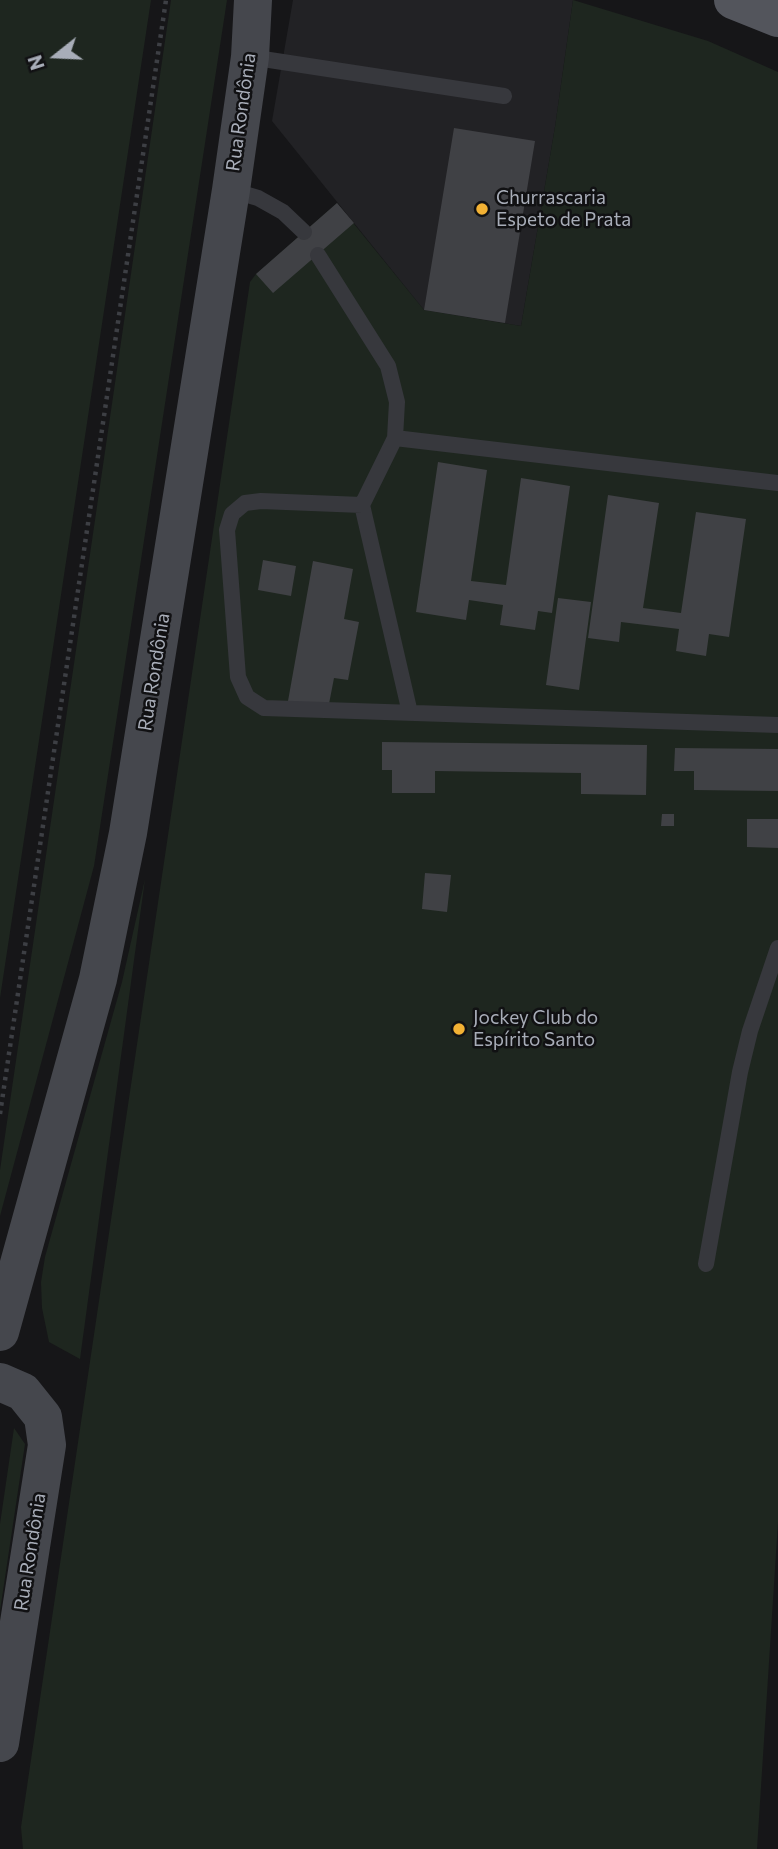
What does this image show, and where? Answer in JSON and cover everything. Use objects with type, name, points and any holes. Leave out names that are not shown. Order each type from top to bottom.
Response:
[{"type":"main road","points":[[733,0],[778,18]]},
{"type":"street","name":"Rua Rondônia","points":[[0,1332],[98,979],[128,833],[231,190],[250,57],[253,0]]},
{"type":"street","name":"Rua Rondônia","points":[[0,1382],[23,1392],[43,1417],[47,1445],[0,1742]]},
{"type":"lane","points":[[250,57],[504,96]]},
{"type":"lane","points":[[231,190],[258,198],[283,212],[304,232]]},
{"type":"lane","points":[[318,254],[388,366],[397,402],[395,438],[362,505],[410,713]]},
{"type":"lane","points":[[395,438],[778,483]]},
{"type":"lane","points":[[362,505],[261,501],[245,503],[232,514],[227,530],[238,677],[247,697],[264,708],[778,725]]},
{"type":"lane","points":[[706,1264],[740,1072],[750,1031],[778,948]]},
{"type":"path","points":[[0,1114],[166,0]]},
{"type":"shaded area","points":[[0,0],[151,0],[0,998]]},
{"type":"shaded area","points":[[171,0],[227,0],[94,866],[0,1216],[0,1170]]},
{"type":"shaded area","points":[[293,0],[573,0],[555,127],[521,326],[424,310],[272,121]]},
{"type":"shaded area","name":"Jockey Club do Espírito Santo","points":[[573,0],[708,41],[778,72],[778,1522],[757,1849],[23,1849],[21,1827],[250,282],[337,203],[424,310],[521,326],[555,127]]},
{"type":"shaded area","points":[[145,879],[80,1359],[49,1342],[42,1308],[41,1282],[45,1257],[122,982]]},
{"type":"shaded area","points":[[14,1428],[25,1444],[0,1611],[0,1524]]},
{"type":"building","points":[[454,128],[535,141],[505,323],[424,310]]},
{"type":"building","points":[[337,203],[354,223],[273,293],[256,274]]},
{"type":"building","points":[[438,462],[487,470],[471,581],[506,585],[521,478],[570,486],[552,613],[538,611],[535,630],[500,625],[503,605],[469,600],[466,620],[416,612]]},
{"type":"building","points":[[608,495],[659,503],[643,608],[681,613],[696,512],[746,519],[729,637],[709,634],[706,656],[676,651],[679,629],[621,622],[619,642],[588,638]]},
{"type":"building","points":[[263,560],[296,566],[291,596],[258,590]]},
{"type":"building","points":[[313,561],[353,569],[344,619],[359,622],[348,680],[334,678],[328,709],[288,701]]},
{"type":"building","points":[[558,598],[591,602],[579,690],[546,685]]},
{"type":"building","points":[[382,742],[647,745],[646,795],[581,794],[581,773],[435,771],[435,793],[392,793],[392,770],[382,770]]},
{"type":"building","points":[[675,748],[778,749],[778,791],[694,790],[694,771],[674,771]]},
{"type":"building","points":[[662,814],[674,814],[674,826],[661,826]]},
{"type":"building","points":[[747,819],[778,819],[778,848],[747,847]]},
{"type":"building","points":[[425,873],[451,875],[447,912],[422,909]]},
{"type":"place","name":"Churrascaria Espeto de Prata","points":[[482,209]]},
{"type":"place","name":"Jockey Club do Espírito Santo","points":[[459,1029]]}]
